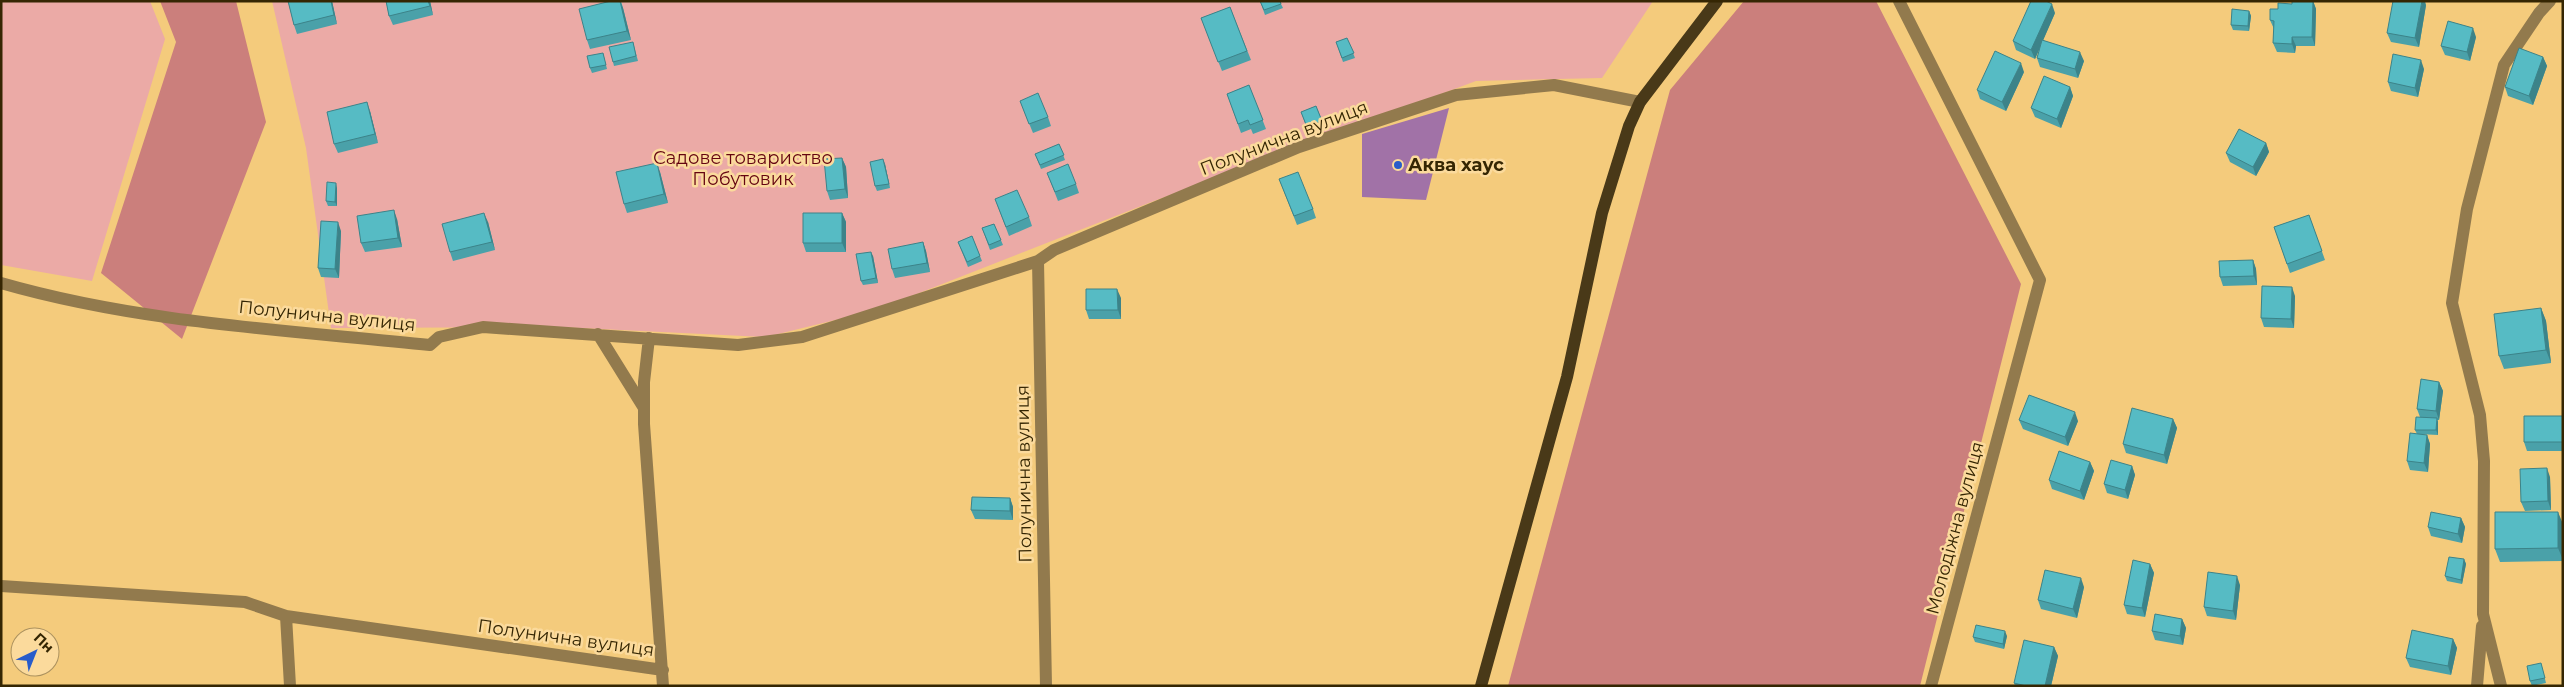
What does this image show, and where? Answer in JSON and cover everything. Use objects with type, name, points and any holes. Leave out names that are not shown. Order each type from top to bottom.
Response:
[{"type":"main road","points":[[1481,686],[1567,378],[1602,213],[1629,126],[1640,102],[1717,1]]},
{"type":"street","name":"Молодіжна вулиця","points":[[1899,1],[2040,280],[1930,686]]},
{"type":"street","points":[[2477,686],[2483,614],[2484,461],[2480,424],[2452,303],[2467,208],[2504,65],[2539,13],[2550,1]]},
{"type":"street","name":"Полунична вулиця","points":[[1,283],[50,297],[143,315],[430,345],[439,338],[483,327],[738,345],[802,337],[1038,261],[1054,250],[1299,147],[1456,95],[1554,85],[1640,102]]},
{"type":"street","name":"Полунична вулиця","points":[[1038,261],[1046,686]]},
{"type":"street","points":[[598,334],[644,408]]},
{"type":"street","name":"Полунична вулиця","points":[[649,338],[644,382],[644,408],[664,686]]},
{"type":"street","name":"Полунична вулиця","points":[[1,586],[245,602],[286,616],[663,670]]},
{"type":"street","points":[[2483,614],[2500,686]]},
{"type":"street","points":[[286,616],[290,686]]},
{"type":"green space","points":[[1,1],[150,1],[165,39],[92,281],[1,265]]},
{"type":"green space","name":"Садове товариство Побутовик","points":[[272,1],[1653,1],[1602,78],[1476,81],[1154,201],[876,310],[766,337],[559,327],[331,328],[306,148]]},
{"type":"shaded area","points":[[160,1],[236,1],[266,122],[182,339],[101,273],[176,42]]},
{"type":"shaded area","points":[[1744,1],[1876,1],[2021,284],[1920,686],[1508,686],[1670,90]]},
{"type":"shaded area","name":"Аква хаус","points":[[1449,108],[1426,200],[1362,197],[1362,134]]},
{"type":"building","points":[[288,1],[331,1],[334,15],[294,25]]},
{"type":"building","points":[[386,1],[428,1],[430,6],[389,16]]},
{"type":"building","points":[[611,1],[620,1],[627,31],[587,40],[579,9]]},
{"type":"building","points":[[1260,1],[1280,1],[1281,4],[1264,10]]},
{"type":"building","points":[[2031,1],[2046,1],[2052,4],[2031,50],[2013,41]]},
{"type":"building","points":[[2292,1],[2313,1],[2312,37],[2292,37],[2292,44],[2273,43],[2274,21],[2270,20],[2270,9],[2278,9],[2278,3],[2292,4]]},
{"type":"building","points":[[2393,1],[2422,1],[2415,38],[2387,33]]},
{"type":"building","points":[[1230,7],[1247,51],[1218,62],[1201,18]]},
{"type":"building","points":[[2232,9],[2249,11],[2248,26],[2231,25]]},
{"type":"building","points":[[2448,21],[2473,28],[2467,52],[2441,46]]},
{"type":"building","points":[[1347,38],[1354,53],[1342,58],[1336,42]]},
{"type":"building","points":[[2042,40],[2080,52],[2075,69],[2037,58]]},
{"type":"building","points":[[633,42],[636,56],[613,62],[609,47]]},
{"type":"building","points":[[2519,48],[2543,57],[2529,96],[2505,87]]},
{"type":"building","points":[[1995,51],[2021,63],[2002,102],[1977,90]]},
{"type":"building","points":[[603,53],[606,65],[590,68],[587,56]]},
{"type":"building","points":[[2393,54],[2421,60],[2415,88],[2388,82]]},
{"type":"building","points":[[2044,76],[2070,87],[2057,119],[2031,108]]},
{"type":"building","points":[[1249,85],[1263,120],[1250,125],[1248,120],[1238,124],[1227,94]]},
{"type":"building","points":[[1038,93],[1048,117],[1029,124],[1020,101]]},
{"type":"building","points":[[367,102],[375,134],[334,144],[327,112]]},
{"type":"building","points":[[1316,106],[1322,121],[1307,127],[1301,112]]},
{"type":"building","points":[[2239,129],[2266,143],[2253,167],[2226,153]]},
{"type":"building","points":[[1059,144],[1064,155],[1040,165],[1035,154]]},
{"type":"building","points":[[842,158],[845,189],[827,191],[824,159]]},
{"type":"building","points":[[883,159],[889,184],[875,186],[870,162]]},
{"type":"building","points":[[657,163],[664,194],[624,204],[616,172]]},
{"type":"building","points":[[1068,164],[1076,184],[1055,192],[1047,173]]},
{"type":"building","points":[[1298,172],[1313,209],[1294,216],[1279,179]]},
{"type":"building","points":[[327,182],[336,183],[335,202],[326,201]]},
{"type":"building","points":[[1017,190],[1029,217],[1006,227],[995,199]]},
{"type":"building","points":[[394,210],[398,238],[361,243],[357,216]]},
{"type":"building","points":[[484,213],[492,242],[450,252],[442,224]]},
{"type":"building","points":[[803,213],[842,213],[842,243],[803,243]]},
{"type":"building","points":[[2309,215],[2322,251],[2287,264],[2274,227]]},
{"type":"building","points":[[321,221],[338,222],[335,269],[318,268]]},
{"type":"building","points":[[994,224],[1001,240],[989,245],[982,228]]},
{"type":"building","points":[[972,236],[980,256],[967,262],[958,242]]},
{"type":"building","points":[[923,242],[927,263],[892,269],[888,249]]},
{"type":"building","points":[[871,252],[876,278],[861,281],[856,254]]},
{"type":"building","points":[[2253,260],[2254,276],[2220,277],[2219,261]]},
{"type":"building","points":[[2262,286],[2292,287],[2291,319],[2261,318]]},
{"type":"building","points":[[1086,289],[1117,289],[1118,310],[1086,310]]},
{"type":"building","points":[[2541,308],[2546,350],[2499,356],[2494,314]]},
{"type":"building","points":[[2421,379],[2439,382],[2436,411],[2417,409]]},
{"type":"building","points":[[2029,395],[2075,412],[2065,437],[2019,420]]},
{"type":"building","points":[[2132,408],[2173,419],[2164,455],[2123,444]]},
{"type":"building","points":[[2524,416],[2563,416],[2563,442],[2524,442]]},
{"type":"building","points":[[2416,417],[2437,418],[2436,430],[2415,430]]},
{"type":"building","points":[[2410,433],[2427,435],[2424,463],[2407,461]]},
{"type":"building","points":[[2059,451],[2090,462],[2080,491],[2049,480]]},
{"type":"building","points":[[2111,460],[2132,466],[2125,490],[2104,484]]},
{"type":"building","points":[[2547,468],[2548,501],[2521,502],[2520,469]]},
{"type":"building","points":[[972,497],[1010,498],[1010,511],[971,510]]},
{"type":"building","points":[[2431,512],[2461,518],[2458,534],[2428,527]]},
{"type":"building","points":[[2495,512],[2558,512],[2558,548],[2495,549]]},
{"type":"building","points":[[2449,557],[2464,559],[2461,580],[2445,576]]},
{"type":"building","points":[[2133,560],[2150,564],[2142,608],[2124,605]]},
{"type":"building","points":[[2045,570],[2081,578],[2073,609],[2038,600]]},
{"type":"building","points":[[2208,572],[2237,576],[2233,611],[2204,607]]},
{"type":"building","points":[[2155,614],[2182,619],[2180,636],[2152,631]]},
{"type":"building","points":[[1976,625],[2005,631],[2003,644],[1973,637]]},
{"type":"building","points":[[2412,630],[2453,639],[2448,666],[2406,658]]},
{"type":"building","points":[[2024,640],[2054,647],[2045,686],[2026,686],[2014,683]]},
{"type":"building","points":[[2541,663],[2545,678],[2530,681],[2527,666]]},
{"type":"place","name":"Аква хаус","points":[[1398,165]]}]
